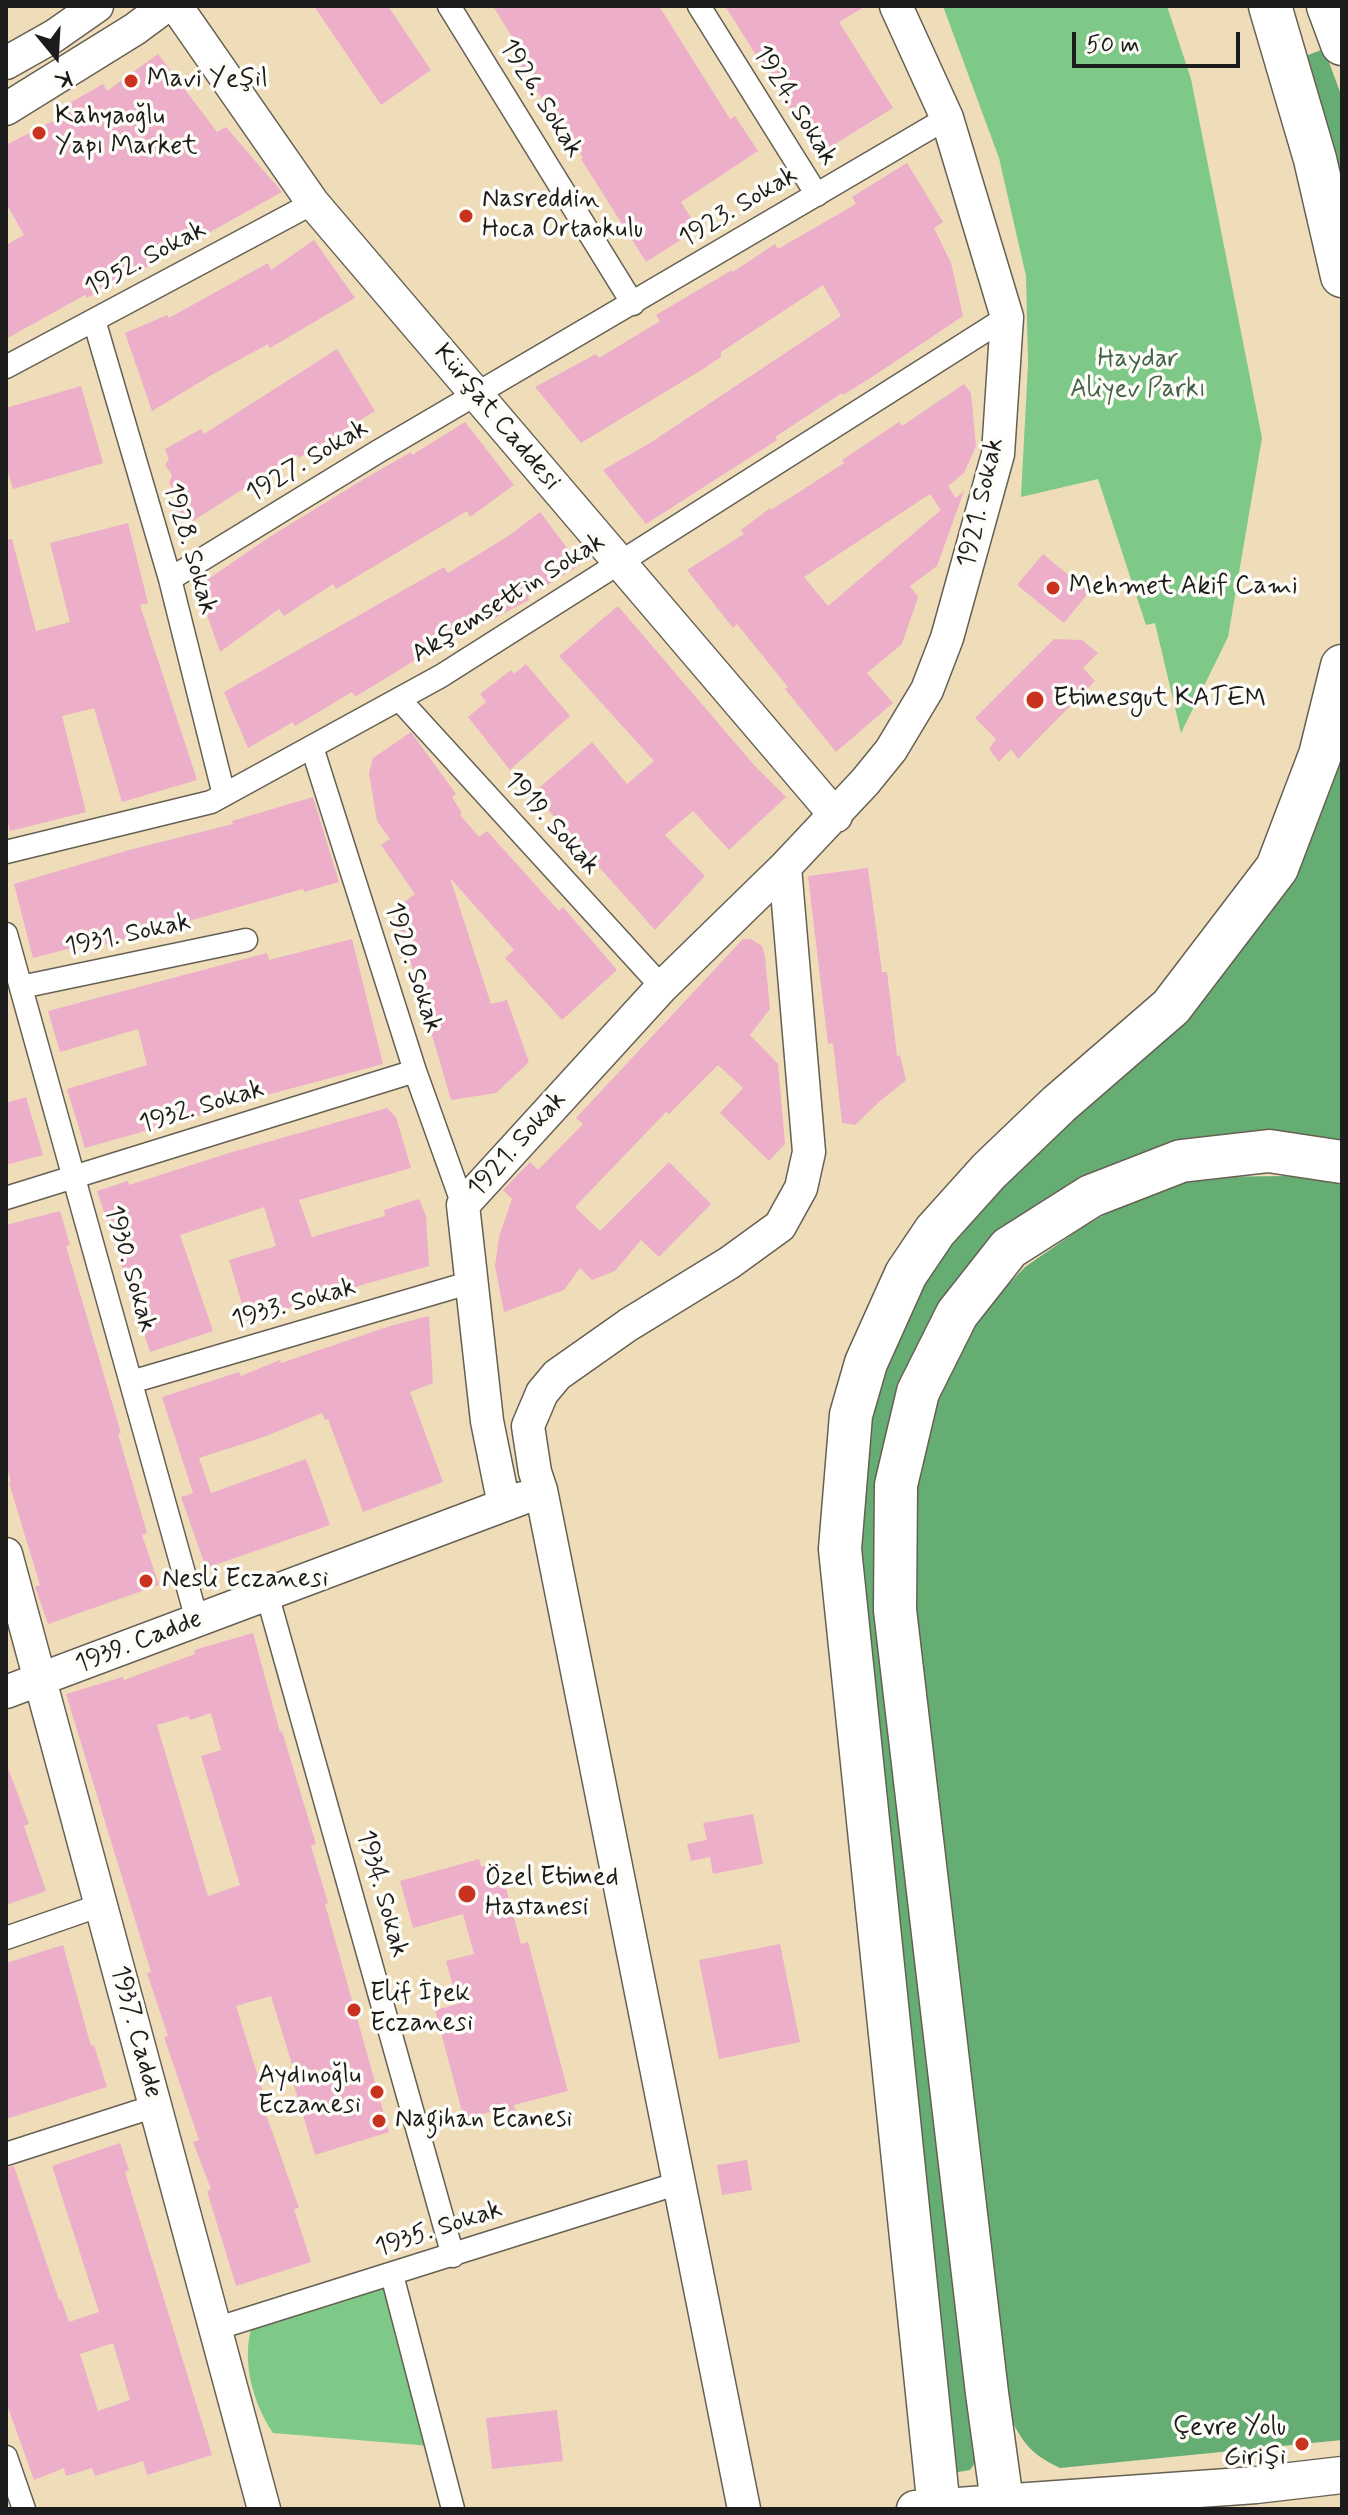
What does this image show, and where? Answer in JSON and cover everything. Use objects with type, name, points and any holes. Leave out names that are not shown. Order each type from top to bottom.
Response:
[{"type":"highway","points":[[1270,6],[1315,159],[1342,276]]},
{"type":"highway","points":[[1328,6],[1342,44]]},
{"type":"highway","points":[[931,2508],[840,1549],[851,1415],[866,1363],[906,1274],[935,1231],[999,1161],[1059,1104],[1171,1007],[1277,868],[1320,755],[1342,666]]},
{"type":"highway","points":[[1003,2506],[985,2377],[895,1610],[896,1485],[918,1392],[957,1314],[1009,1248],[1091,1196],[1181,1161],[1269,1151],[1342,1162]]},
{"type":"main road","points":[[931,2508],[1003,2506],[1342,2475]]},
{"type":"street","points":[[6,63],[54,36],[97,6]]},
{"type":"street","points":[[6,109],[135,29],[166,6]]},
{"type":"street","name":"Kürşat Caddesi","points":[[176,6],[313,203],[836,816]]},
{"type":"street","name":"1926. Sokak","points":[[449,6],[633,304]]},
{"type":"street","name":"1924. Sokak","points":[[699,6],[817,195]]},
{"type":"street","name":"1921. Sokak","points":[[504,1505],[487,1421],[463,1205],[662,987],[836,816],[891,750],[927,690],[947,638],[998,454],[1007,317],[947,118],[896,6]]},
{"type":"street","name":"1923. Sokak","points":[[477,396],[947,118]]},
{"type":"street","name":"1952. Sokak","points":[[6,367],[313,203]]},
{"type":"street","name":"Akşemsettin Sokak","points":[[6,852],[211,802],[399,699],[620,564],[1007,317]]},
{"type":"street","name":"1928. Sokak","points":[[94,320],[170,579],[224,795]]},
{"type":"street","name":"1927. Sokak","points":[[170,579],[379,451],[477,396]]},
{"type":"street","name":"1919. Sokak","points":[[399,699],[662,987]]},
{"type":"street","name":"1920. Sokak","points":[[312,747],[415,1071],[463,1205]]},
{"type":"street","points":[[744,2509],[528,1426],[542,1393],[557,1375],[628,1325],[729,1263],[780,1226],[801,1188],[809,1152],[785,867]]},
{"type":"street","name":"1930. Sokak","points":[[6,934],[197,1620]]},
{"type":"street","name":"1931. Sokak","points":[[21,987],[246,940]]},
{"type":"street","name":"1932. Sokak","points":[[6,1198],[415,1071]]},
{"type":"street","name":"1933. Sokak","points":[[131,1382],[472,1282]]},
{"type":"street","name":"1939. Cadde","points":[[6,1692],[541,1490]]},
{"type":"street","name":"1937. Cadde","points":[[6,1554],[264,2509]]},
{"type":"street","name":"1934. Sokak","points":[[267,1594],[453,2256]]},
{"type":"street","points":[[6,1938],[101,1905]]},
{"type":"street","points":[[6,2154],[155,2106]]},
{"type":"street","name":"1935. Sokak","points":[[215,2329],[679,2183]]},
{"type":"street","points":[[392,2275],[453,2509]]},
{"type":"street","points":[[6,2457],[24,2509]]},
{"type":"green space","name":"Haydar Aliyev Parkı","points":[[943,6],[1167,6],[1191,79],[1262,438],[1228,637],[1181,733],[1155,623],[1146,625],[1098,479],[1021,497],[1028,364],[1026,276],[999,158]]},
{"type":"green space","points":[[1324,49],[1342,97],[1342,235],[1300,58]]},
{"type":"green space","points":[[1342,700],[1342,1154],[1273,1145],[1003,1244],[892,1482],[975,2463],[970,2470],[952,2473],[854,1542],[880,1370],[918,1275],[1005,1173],[1205,985]]},
{"type":"green space","points":[[1287,1176],[1342,1182],[1342,2440],[1060,2468],[1026,2444],[1006,2408],[920,1689],[912,1548],[918,1479],[936,1398],[957,1353],[982,1312],[1025,1267],[1083,1227],[1135,1197],[1203,1177]]},
{"type":"green space","points":[[388,2285],[430,2446],[273,2433],[260,2409],[251,2381],[248,2353],[252,2326]]},
{"type":"building","points":[[314,6],[388,6],[431,70],[381,105]]},
{"type":"building","points":[[493,6],[659,6],[730,119],[735,116],[758,151],[681,202],[698,229],[646,262],[583,158],[518,63],[525,58]]},
{"type":"building","points":[[725,6],[866,6],[839,22],[893,108],[819,154]]},
{"type":"building","points":[[158,54],[217,132],[226,127],[282,192],[131,276],[130,273],[87,298],[85,295],[6,339],[6,245],[24,235],[6,203],[6,145],[72,111],[68,104],[103,84],[107,91]]},
{"type":"building","points":[[907,163],[943,222],[934,228],[951,263],[963,316],[646,524],[603,470],[650,443],[841,316],[823,285],[721,352],[721,357],[703,369],[581,443],[535,387],[596,354],[599,358],[660,321],[656,315],[733,272],[775,244],[778,249],[856,204],[852,197]]},
{"type":"building","points":[[314,240],[355,298],[270,348],[268,344],[215,373],[152,411],[125,333],[167,315],[169,318],[268,263],[271,270]]},
{"type":"building","points":[[337,349],[375,411],[299,458],[297,455],[188,524],[178,508],[182,503],[169,483],[172,475],[165,465],[169,459],[165,449],[201,429],[204,434]]},
{"type":"building","points":[[964,384],[971,393],[976,446],[964,473],[948,486],[956,498],[964,491],[937,566],[910,586],[918,597],[902,644],[867,673],[893,703],[836,752],[737,624],[733,628],[687,570],[744,534],[741,530],[770,508],[844,463],[842,460],[899,422],[902,426]],"holes":[[[930,494],[941,510],[828,606],[804,577]]]},
{"type":"building","points":[[81,386],[103,463],[13,489],[6,466],[6,408]]},
{"type":"building","points":[[465,422],[514,485],[470,517],[467,511],[336,589],[333,584],[284,616],[279,609],[220,652],[201,598],[208,596],[201,584],[271,536]]},
{"type":"building","points":[[540,512],[580,565],[528,597],[529,600],[448,640],[355,697],[352,692],[295,726],[293,722],[248,748],[224,692],[444,567],[448,573],[510,535]]},
{"type":"building","points":[[128,523],[148,603],[140,605],[197,780],[122,802],[94,708],[62,716],[86,812],[10,831],[6,814],[6,540],[12,539],[36,631],[70,622],[50,543]]},
{"type":"building","name":"Mehmet Akif Cami","points":[[1043,554],[1089,592],[1064,623],[1017,585]]},
{"type":"building","points":[[618,606],[754,765],[786,797],[729,850],[693,811],[665,835],[705,876],[655,930],[533,793],[592,742],[627,784],[654,761],[559,656]]},
{"type":"building","name":"Etimesgut KATEM","points":[[1054,639],[1082,640],[1098,653],[1083,668],[1095,681],[1018,759],[1011,749],[999,762],[989,749],[996,739],[975,718]]},
{"type":"building","points":[[526,664],[570,716],[510,770],[468,717],[486,702],[480,694],[511,670],[514,674]]},
{"type":"building","points":[[411,732],[456,794],[452,797],[462,813],[460,815],[479,837],[487,831],[559,911],[563,907],[617,970],[562,1020],[505,958],[514,950],[450,878],[491,1004],[507,1000],[529,1062],[496,1093],[451,1100],[395,909],[415,894],[381,845],[390,839],[377,821],[369,773],[373,758]]},
{"type":"building","points":[[313,797],[339,882],[304,892],[303,889],[92,948],[91,943],[33,958],[14,884],[129,850],[233,824],[232,821]]},
{"type":"building","points":[[868,868],[882,972],[887,972],[897,1056],[900,1055],[906,1080],[855,1125],[842,1123],[833,1043],[828,1044],[808,876]]},
{"type":"building","points":[[352,939],[383,1064],[85,1148],[67,1089],[147,1065],[138,1029],[60,1052],[48,1011],[267,953],[269,960]]},
{"type":"building","points":[[743,939],[751,939],[762,946],[765,957],[770,1009],[750,1035],[778,1064],[785,1144],[769,1161],[720,1113],[743,1088],[718,1065],[669,1114],[666,1112],[575,1207],[600,1231],[669,1162],[711,1204],[659,1257],[641,1240],[615,1271],[592,1280],[580,1268],[564,1290],[504,1312],[495,1266],[499,1237],[512,1199],[503,1190],[530,1162],[538,1170],[583,1124],[576,1118]]},
{"type":"building","points":[[26,1097],[43,1155],[6,1165],[6,1103]]},
{"type":"building","points":[[387,1108],[396,1117],[411,1168],[299,1200],[312,1237],[385,1216],[384,1210],[419,1199],[426,1216],[429,1266],[330,1294],[332,1299],[300,1309],[299,1305],[247,1321],[229,1260],[276,1246],[264,1207],[180,1235],[213,1331],[150,1352],[97,1191],[128,1181],[129,1185]]},
{"type":"building","points":[[60,1211],[70,1245],[66,1246],[147,1533],[142,1535],[159,1585],[48,1624],[35,1587],[40,1585],[9,1483],[6,1463],[6,1225]]},
{"type":"building","points":[[429,1316],[433,1383],[410,1392],[443,1482],[363,1512],[328,1419],[325,1420],[322,1413],[264,1437],[199,1458],[211,1493],[306,1459],[330,1525],[206,1568],[181,1497],[193,1493],[162,1397],[239,1372],[241,1376],[280,1360],[281,1363]]},
{"type":"building","points":[[253,1633],[280,1732],[316,1844],[311,1846],[328,1903],[325,1904],[389,2132],[315,2155],[292,2079],[296,2077],[271,1996],[236,2006],[265,2099],[261,2100],[299,2208],[294,2209],[311,2262],[236,2286],[207,2191],[211,2189],[193,2142],[199,2140],[164,2037],[168,2036],[147,1973],[151,1972],[66,1694],[123,1677],[124,1680],[195,1654],[194,1650]],"holes":[[[211,1713],[221,1750],[201,1756],[240,1885],[208,1896],[157,1725]]]},
{"type":"building","points":[[6,1768],[29,1824],[24,1826],[46,1891],[6,1905]]},
{"type":"building","points":[[753,1814],[763,1864],[713,1874],[710,1857],[691,1861],[687,1844],[707,1840],[703,1823]]},
{"type":"building","points":[[479,1859],[481,1867],[499,1862],[521,1944],[528,1942],[568,2091],[514,2105],[517,2115],[495,2121],[493,2111],[464,2119],[435,2010],[458,2004],[446,1961],[474,1954],[463,1914],[413,1928],[400,1881]]},
{"type":"building","points":[[780,1944],[800,2042],[719,2059],[699,1960]]},
{"type":"building","points":[[63,1945],[91,2046],[94,2045],[107,2087],[6,2119],[6,1963]]},
{"type":"building","points":[[120,2143],[129,2170],[125,2172],[212,2455],[147,2475],[143,2461],[95,2476],[92,2468],[66,2476],[64,2468],[34,2480],[6,2402],[6,2168],[14,2166],[69,2322],[99,2312],[52,2166]],"holes":[[[113,2343],[130,2400],[98,2411],[80,2354]]]},
{"type":"building","points":[[747,2160],[752,2190],[722,2195],[717,2165]]},
{"type":"building","points":[[557,2410],[563,2461],[492,2469],[486,2418]]},
{"type":"place","name":"Mavi Yeşil","points":[[131,81]]},
{"type":"place","name":"Kahyaoğlu Yapı Market","points":[[39,133]]},
{"type":"place","name":"Nasreddin Hoca Ortaokulu","points":[[466,216]]},
{"type":"place","name":"Mehmet Akif Cami","points":[[1053,588]]},
{"type":"place","name":"Etimesgut KATEM","points":[[1035,700]]},
{"type":"place","name":"Nesli Eczanesi","points":[[146,1581]]},
{"type":"place","name":"Özel Etimed Hastanesi","points":[[467,1894]]},
{"type":"place","name":"Elif İpek Eczanesi","points":[[354,2010]]},
{"type":"place","name":"Aydınoğlu Eczanesi","points":[[377,2092]]},
{"type":"place","name":"Nagihan Ecanesi","points":[[379,2121]]},
{"type":"place","name":"Çevre Yolu Girişi","points":[[1302,2444]]}]
